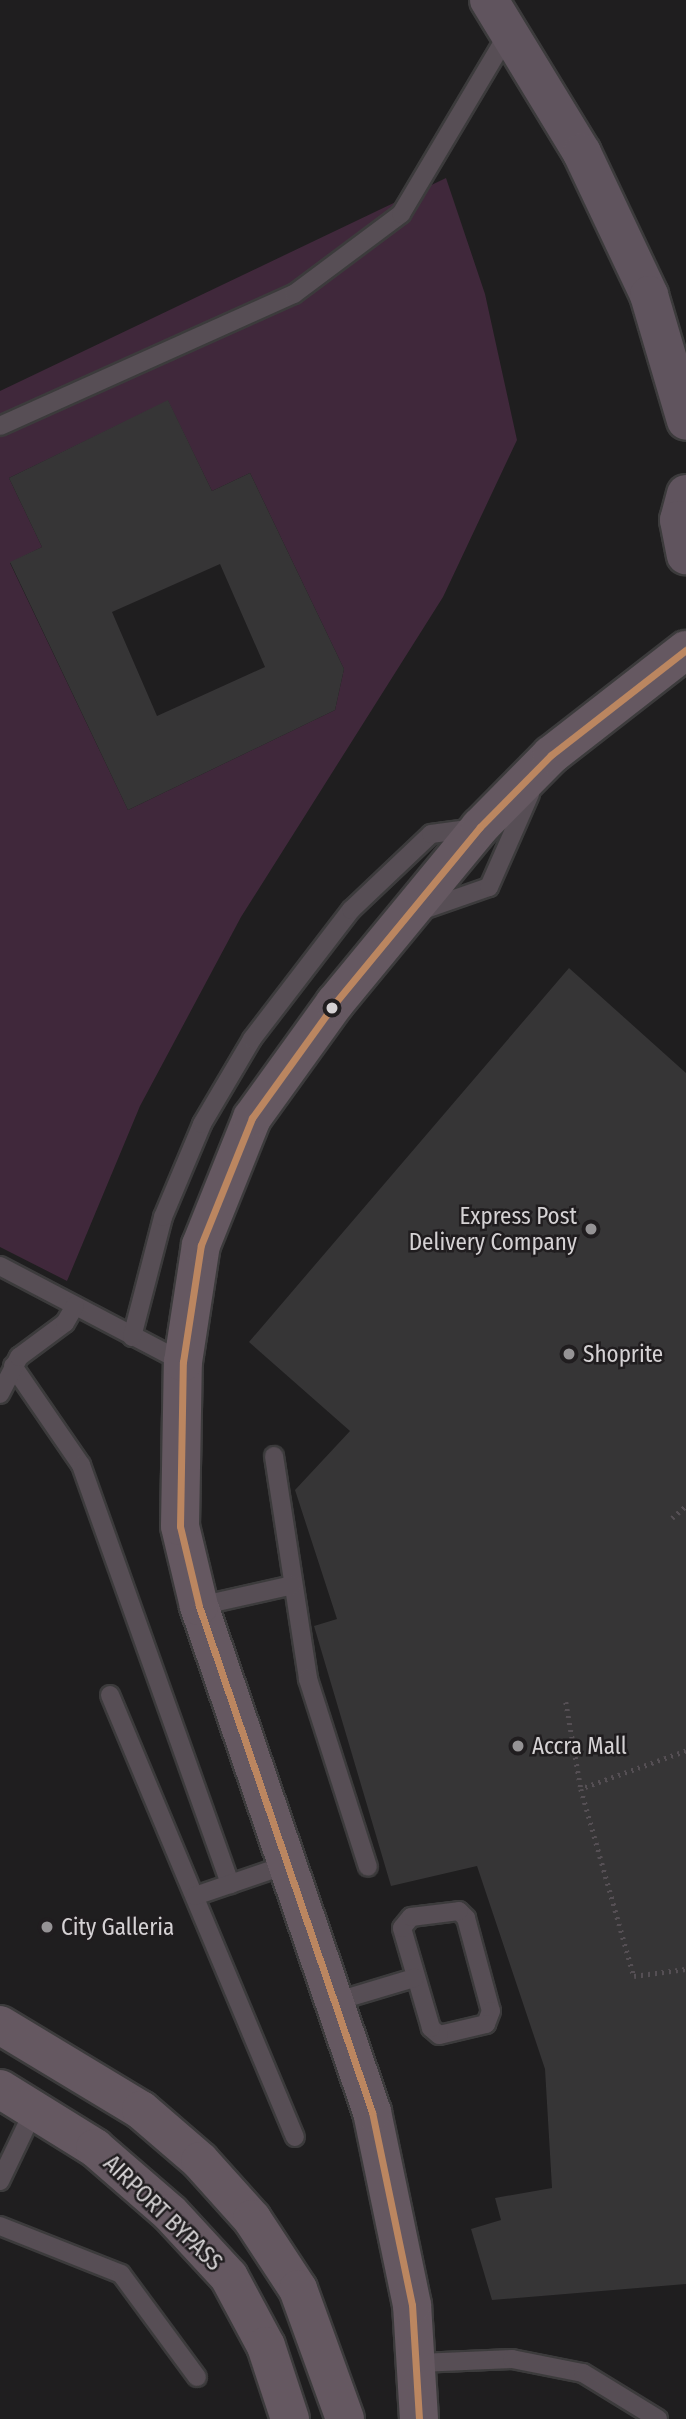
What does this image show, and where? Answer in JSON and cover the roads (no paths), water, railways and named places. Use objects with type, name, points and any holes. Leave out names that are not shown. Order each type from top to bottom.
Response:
[{"type":"highway","points":[[489,0],[582,153],[649,295],[686,421]]},
{"type":"highway","points":[[686,494],[679,520],[686,555]]},
{"type":"main road","points":[[419,2419],[419,2363],[393,2204],[372,2112],[285,1865],[199,1606],[180,1526],[183,1362],[201,1245],[252,1118],[403,917],[480,827],[551,755],[686,650]]},
{"type":"main road","points":[[0,2025],[141,2110],[243,2210],[298,2289],[345,2419]]},
{"type":"main road","name":"AIRPORT BYPASS","points":[[0,2089],[35,2108],[95,2148],[170,2213],[229,2277],[266,2346],[290,2419]]},
{"type":"lane","points":[[0,426],[294,294],[401,214],[509,32]]},
{"type":"lane","points":[[403,917],[489,887],[551,755]]},
{"type":"lane","points":[[132,1337],[163,1217],[202,1124],[252,1039],[351,910],[431,834],[480,827]]},
{"type":"lane","points":[[0,1266],[183,1362]]},
{"type":"lane","points":[[0,1394],[13,1366],[75,1306]]},
{"type":"lane","points":[[13,1366],[82,1465],[230,1884]]},
{"type":"lane","points":[[274,1456],[308,1679],[368,1867]]},
{"type":"lane","points":[[199,1606],[293,1585]]},
{"type":"lane","points":[[110,1695],[296,2137]]},
{"type":"lane","points":[[195,1896],[285,1865]]},
{"type":"lane","points":[[458,1911],[466,1918],[491,2011],[486,2024],[439,2035],[431,2028],[414,1978],[402,1928],[411,1917],[458,1911]]},
{"type":"lane","points":[[334,2002],[414,1978]]},
{"type":"lane","points":[[0,2181],[35,2108]]},
{"type":"lane","points":[[0,2226],[121,2274],[197,2377]]},
{"type":"lane","points":[[419,2363],[513,2359],[583,2373],[658,2419]]},
{"type":"place","name":"Express Post Delivery Company","points":[[591,1229]]},
{"type":"place","name":"Shoprite","points":[[569,1354]]},
{"type":"place","name":"Accra Mall","points":[[518,1746]]},
{"type":"place","name":"City Galleria","points":[[47,1927]]}]
